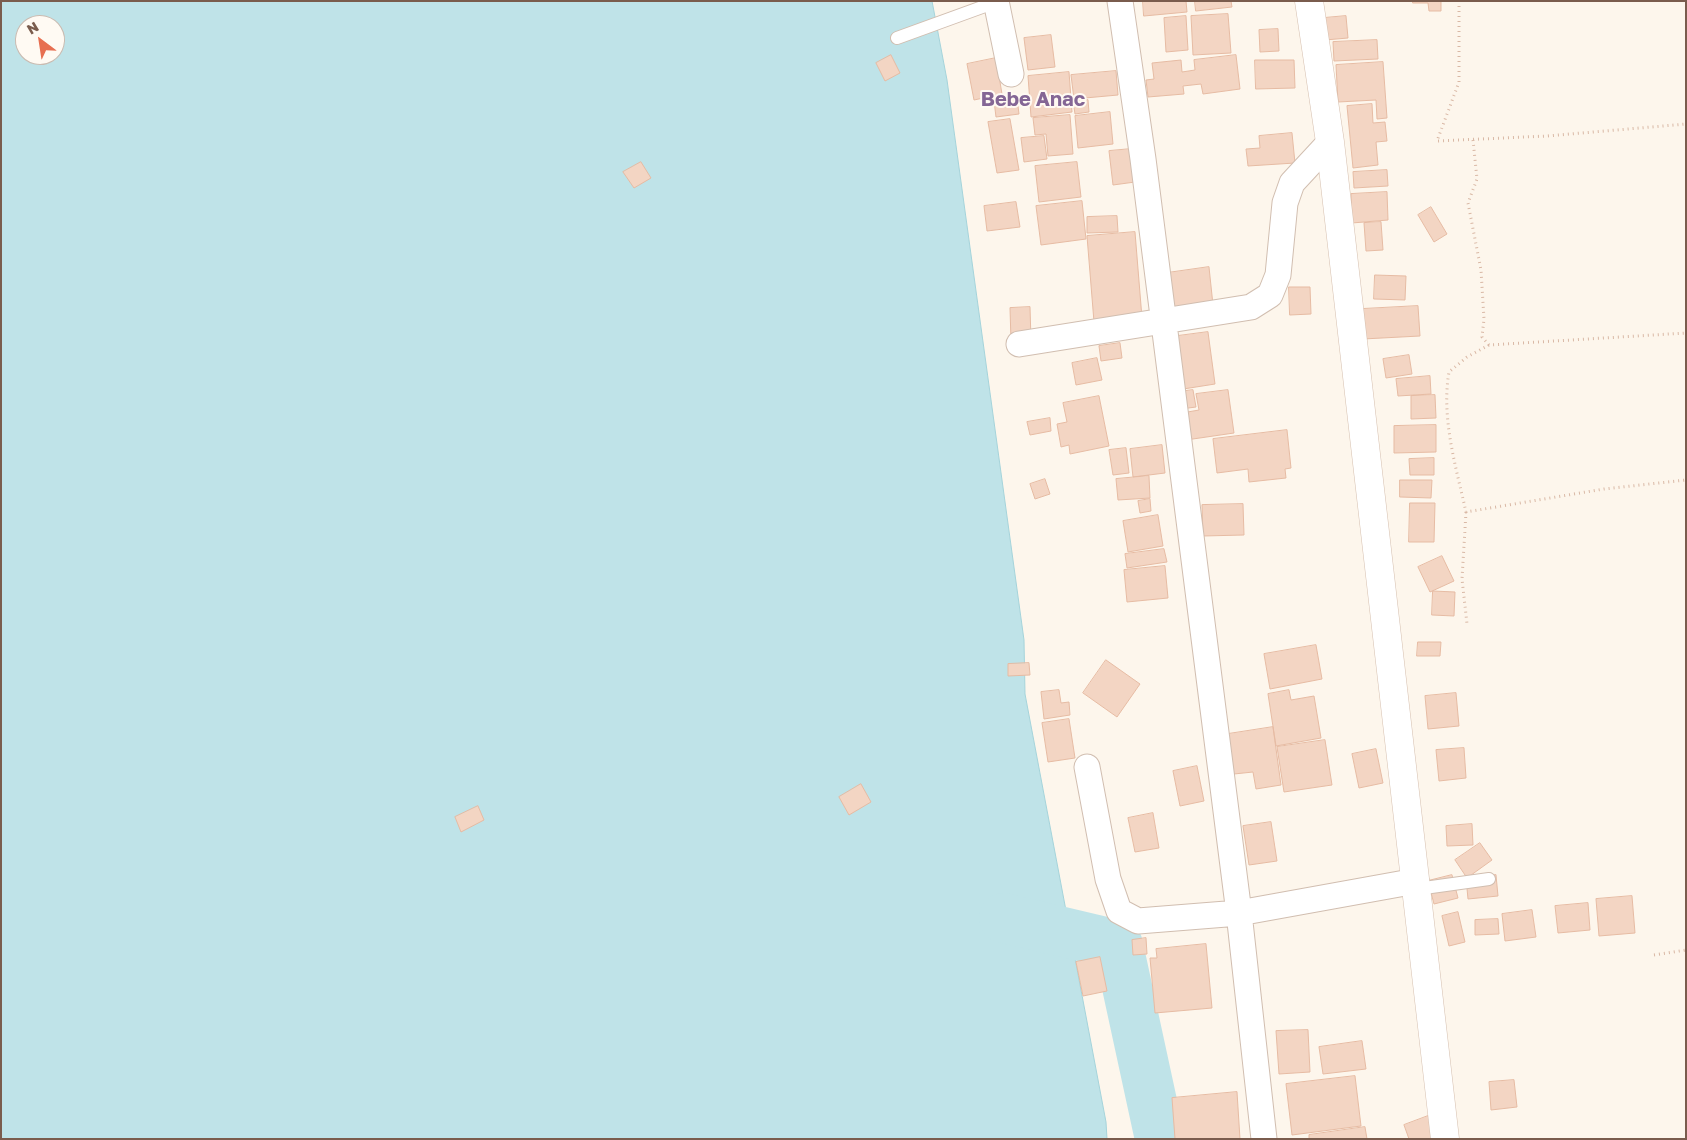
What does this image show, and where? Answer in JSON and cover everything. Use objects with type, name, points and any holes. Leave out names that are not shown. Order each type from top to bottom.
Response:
[{"type":"street","points":[[996,1],[1010,74]]},
{"type":"street","points":[[1120,1],[1143,159],[1162,322],[1238,913],[1264,1139]]},
{"type":"street","points":[[1310,1],[1330,142],[1445,1139]]},
{"type":"street","points":[[1019,344],[1251,307],[1270,295],[1278,276],[1285,204],[1292,183],[1330,142]]},
{"type":"street","points":[[1087,767],[1108,879],[1120,911],[1138,921],[1238,913],[1417,885]]},
{"type":"lane","points":[[897,38],[996,1]]},
{"type":"lane","points":[[1417,885],[1490,879]]},
{"type":"path","points":[[1459,1],[1459,82],[1437,141],[1547,136],[1686,124]]},
{"type":"path","points":[[1473,140],[1477,179],[1468,203],[1481,270],[1484,319],[1482,337],[1489,345]]},
{"type":"path","points":[[1467,624],[1462,579],[1466,512],[1459,489],[1445,394],[1449,372],[1467,357],[1489,345],[1686,332]]},
{"type":"path","points":[[1466,512],[1604,489],[1686,480]]},
{"type":"path","points":[[1654,955],[1686,950]]},
{"type":"water","points":[[1,1],[932,1],[947,80],[1024,640],[1025,694],[1106,1122],[1107,1139],[1,1139]]},
{"type":"building","points":[[1143,1],[1186,1],[1187,12],[1144,16]]},
{"type":"building","points":[[1195,1],[1231,1],[1232,7],[1196,11]]},
{"type":"building","points":[[1413,1],[1441,1],[1441,11],[1429,11],[1428,3],[1413,3]]},
{"type":"building","points":[[1228,14],[1231,53],[1193,55],[1191,16]]},
{"type":"building","points":[[1186,16],[1188,50],[1166,52],[1164,18]]},
{"type":"building","points":[[1346,16],[1348,38],[1325,40],[1324,18]]},
{"type":"building","points":[[1278,29],[1279,51],[1260,52],[1259,30]]},
{"type":"building","points":[[1051,35],[1055,67],[1028,70],[1024,38]]},
{"type":"building","points":[[1377,40],[1378,59],[1334,61],[1333,42]]},
{"type":"building","points":[[891,55],[900,73],[885,81],[876,63]]},
{"type":"building","points":[[1236,55],[1240,89],[1203,94],[1201,84],[1183,86],[1184,94],[1148,97],[1146,80],[1154,79],[1152,63],[1181,60],[1182,72],[1195,70],[1194,60]]},
{"type":"building","points":[[996,58],[1002,94],[974,100],[967,64]]},
{"type":"building","points":[[1255,60],[1294,60],[1295,88],[1256,89]]},
{"type":"building","points":[[1383,62],[1387,118],[1377,119],[1376,100],[1338,102],[1336,65]]},
{"type":"building","points":[[1116,71],[1118,95],[1074,99],[1071,75]]},
{"type":"building","points":[[1069,72],[1072,112],[1031,117],[1028,76]]},
{"type":"building","points":[[1017,98],[1019,114],[996,117],[994,101]]},
{"type":"building","points":[[1088,100],[1089,112],[1075,114],[1073,101]]},
{"type":"building","points":[[1372,104],[1373,123],[1385,122],[1387,141],[1376,142],[1378,165],[1353,168],[1347,106]]},
{"type":"building","points":[[1110,112],[1113,144],[1078,148],[1075,116]]},
{"type":"building","points":[[1070,115],[1073,154],[1048,156],[1046,134],[1035,135],[1033,118]]},
{"type":"building","points":[[1010,119],[1019,170],[997,173],[988,122]]},
{"type":"building","points":[[1292,133],[1295,163],[1248,166],[1246,149],[1260,148],[1259,136]]},
{"type":"building","points":[[1044,136],[1047,159],[1024,162],[1021,138]]},
{"type":"building","points":[[1131,149],[1135,182],[1113,185],[1109,151]]},
{"type":"building","points":[[641,162],[651,178],[634,188],[623,172]]},
{"type":"building","points":[[1077,162],[1081,197],[1039,202],[1035,166]]},
{"type":"building","points":[[1387,170],[1388,186],[1354,188],[1353,172]]},
{"type":"building","points":[[1387,192],[1388,220],[1352,223],[1351,194]]},
{"type":"building","points":[[1082,201],[1086,239],[1041,245],[1036,206]]},
{"type":"building","points":[[1016,202],[1020,227],[987,231],[984,206]]},
{"type":"building","points":[[1431,207],[1447,234],[1434,242],[1418,215]]},
{"type":"building","points":[[1117,216],[1118,232],[1087,233],[1087,217]]},
{"type":"building","points":[[1381,222],[1383,250],[1366,251],[1364,223]]},
{"type":"building","points":[[1135,232],[1142,318],[1094,322],[1087,236]]},
{"type":"building","points":[[1209,267],[1213,305],[1172,310],[1167,273]]},
{"type":"building","points":[[1375,275],[1406,276],[1405,300],[1374,299]]},
{"type":"building","points":[[1289,287],[1310,287],[1311,314],[1290,315]]},
{"type":"building","points":[[1418,306],[1420,336],[1363,339],[1362,309]]},
{"type":"building","points":[[1030,307],[1031,340],[1011,341],[1010,308]]},
{"type":"building","points":[[1208,332],[1215,384],[1177,390],[1170,337]]},
{"type":"building","points":[[1120,343],[1122,358],[1101,361],[1099,346]]},
{"type":"building","points":[[1409,355],[1412,374],[1386,378],[1383,359]]},
{"type":"building","points":[[1097,358],[1102,380],[1076,385],[1072,363]]},
{"type":"building","points":[[1430,376],[1431,394],[1398,396],[1396,379]]},
{"type":"building","points":[[1193,390],[1196,407],[1181,409],[1178,392]]},
{"type":"building","points":[[1228,390],[1234,433],[1186,440],[1182,413],[1199,410],[1196,394]]},
{"type":"building","points":[[1435,395],[1436,418],[1411,419],[1411,396]]},
{"type":"building","points":[[1099,396],[1109,446],[1070,454],[1069,445],[1061,447],[1057,424],[1067,422],[1063,403]]},
{"type":"building","points":[[1050,418],[1051,431],[1030,435],[1027,422]]},
{"type":"building","points":[[1436,425],[1436,452],[1394,453],[1394,426]]},
{"type":"building","points":[[1287,430],[1291,468],[1285,469],[1286,478],[1249,482],[1248,469],[1217,473],[1213,439]]},
{"type":"building","points":[[1162,445],[1165,473],[1133,477],[1130,449]]},
{"type":"building","points":[[1126,448],[1129,473],[1113,475],[1109,450]]},
{"type":"building","points":[[1434,458],[1434,475],[1410,475],[1409,459]]},
{"type":"building","points":[[1149,476],[1150,498],[1118,500],[1116,479]]},
{"type":"building","points":[[1045,479],[1050,494],[1035,499],[1030,484]]},
{"type":"building","points":[[1400,480],[1432,480],[1431,498],[1400,497]]},
{"type":"building","points":[[1150,499],[1151,511],[1140,513],[1138,501]]},
{"type":"building","points":[[1410,503],[1435,503],[1434,542],[1409,542]]},
{"type":"building","points":[[1243,504],[1244,535],[1203,536],[1202,505]]},
{"type":"building","points":[[1158,515],[1163,546],[1128,552],[1123,521]]},
{"type":"building","points":[[1164,549],[1167,562],[1127,568],[1125,554]]},
{"type":"building","points":[[1442,556],[1454,581],[1430,592],[1418,567]]},
{"type":"building","points":[[1165,566],[1168,598],[1127,602],[1124,570]]},
{"type":"building","points":[[1433,591],[1455,592],[1454,616],[1432,615]]},
{"type":"building","points":[[1418,642],[1441,642],[1440,656],[1417,656]]},
{"type":"building","points":[[1316,645],[1322,679],[1270,689],[1264,654]]},
{"type":"building","points":[[1106,660],[1140,684],[1117,717],[1083,693]]},
{"type":"building","points":[[1029,663],[1030,675],[1008,676],[1008,664]]},
{"type":"building","points":[[1059,690],[1061,703],[1069,702],[1070,715],[1044,719],[1041,692]]},
{"type":"building","points":[[1289,690],[1291,700],[1314,696],[1321,738],[1276,746],[1268,694]]},
{"type":"building","points":[[1456,693],[1459,726],[1428,729],[1425,696]]},
{"type":"building","points":[[1069,719],[1075,758],[1048,762],[1042,723]]},
{"type":"building","points":[[1273,727],[1281,785],[1256,789],[1253,772],[1234,774],[1228,734]]},
{"type":"building","points":[[1325,740],[1332,785],[1284,792],[1277,747]]},
{"type":"building","points":[[1464,748],[1466,778],[1439,781],[1436,750]]},
{"type":"building","points":[[1376,749],[1383,783],[1359,788],[1352,754]]},
{"type":"building","points":[[1197,766],[1204,801],[1180,806],[1173,771]]},
{"type":"building","points":[[861,784],[871,802],[849,815],[839,797]]},
{"type":"building","points":[[478,806],[484,820],[461,832],[455,817]]},
{"type":"building","points":[[1153,813],[1159,848],[1135,852],[1128,818]]},
{"type":"building","points":[[1271,822],[1277,861],[1249,865],[1243,826]]},
{"type":"building","points":[[1472,824],[1473,845],[1447,846],[1446,826]]},
{"type":"building","points":[[1480,843],[1492,860],[1467,878],[1455,860]]},
{"type":"building","points":[[1452,875],[1458,898],[1434,904],[1428,881]]},
{"type":"building","points":[[1496,875],[1498,896],[1468,899],[1466,878]]},
{"type":"building","points":[[1632,896],[1635,933],[1599,936],[1596,899]]},
{"type":"building","points":[[1588,903],[1590,930],[1558,933],[1555,906]]},
{"type":"building","points":[[1532,910],[1536,937],[1505,941],[1502,914]]},
{"type":"building","points":[[1458,912],[1465,942],[1449,946],[1442,916]]},
{"type":"building","points":[[1498,919],[1499,934],[1475,935],[1475,920]]},
{"type":"building","points":[[1146,938],[1147,954],[1133,955],[1132,940]]},
{"type":"building","points":[[1206,944],[1212,1008],[1155,1013],[1150,958],[1157,958],[1156,949]]},
{"type":"building","points":[[1100,957],[1107,991],[1083,996],[1076,962]]},
{"type":"building","points":[[1308,1030],[1310,1072],[1279,1074],[1276,1031]]},
{"type":"building","points":[[1362,1041],[1366,1069],[1323,1074],[1319,1047]]},
{"type":"building","points":[[1355,1076],[1361,1126],[1292,1135],[1286,1084]]},
{"type":"building","points":[[1514,1080],[1517,1107],[1491,1110],[1489,1082]]},
{"type":"building","points":[[1237,1092],[1240,1139],[1175,1139],[1172,1098]]},
{"type":"building","points":[[1428,1116],[1436,1139],[1409,1139],[1404,1125]]},
{"type":"building","points":[[1365,1127],[1367,1139],[1309,1139],[1309,1135]]},
{"type":"waterway","points":[[1004,918],[1118,945],[1160,1139]]},
{"type":"district","name":"Bebe Anac","points":[[1033,100]]}]
